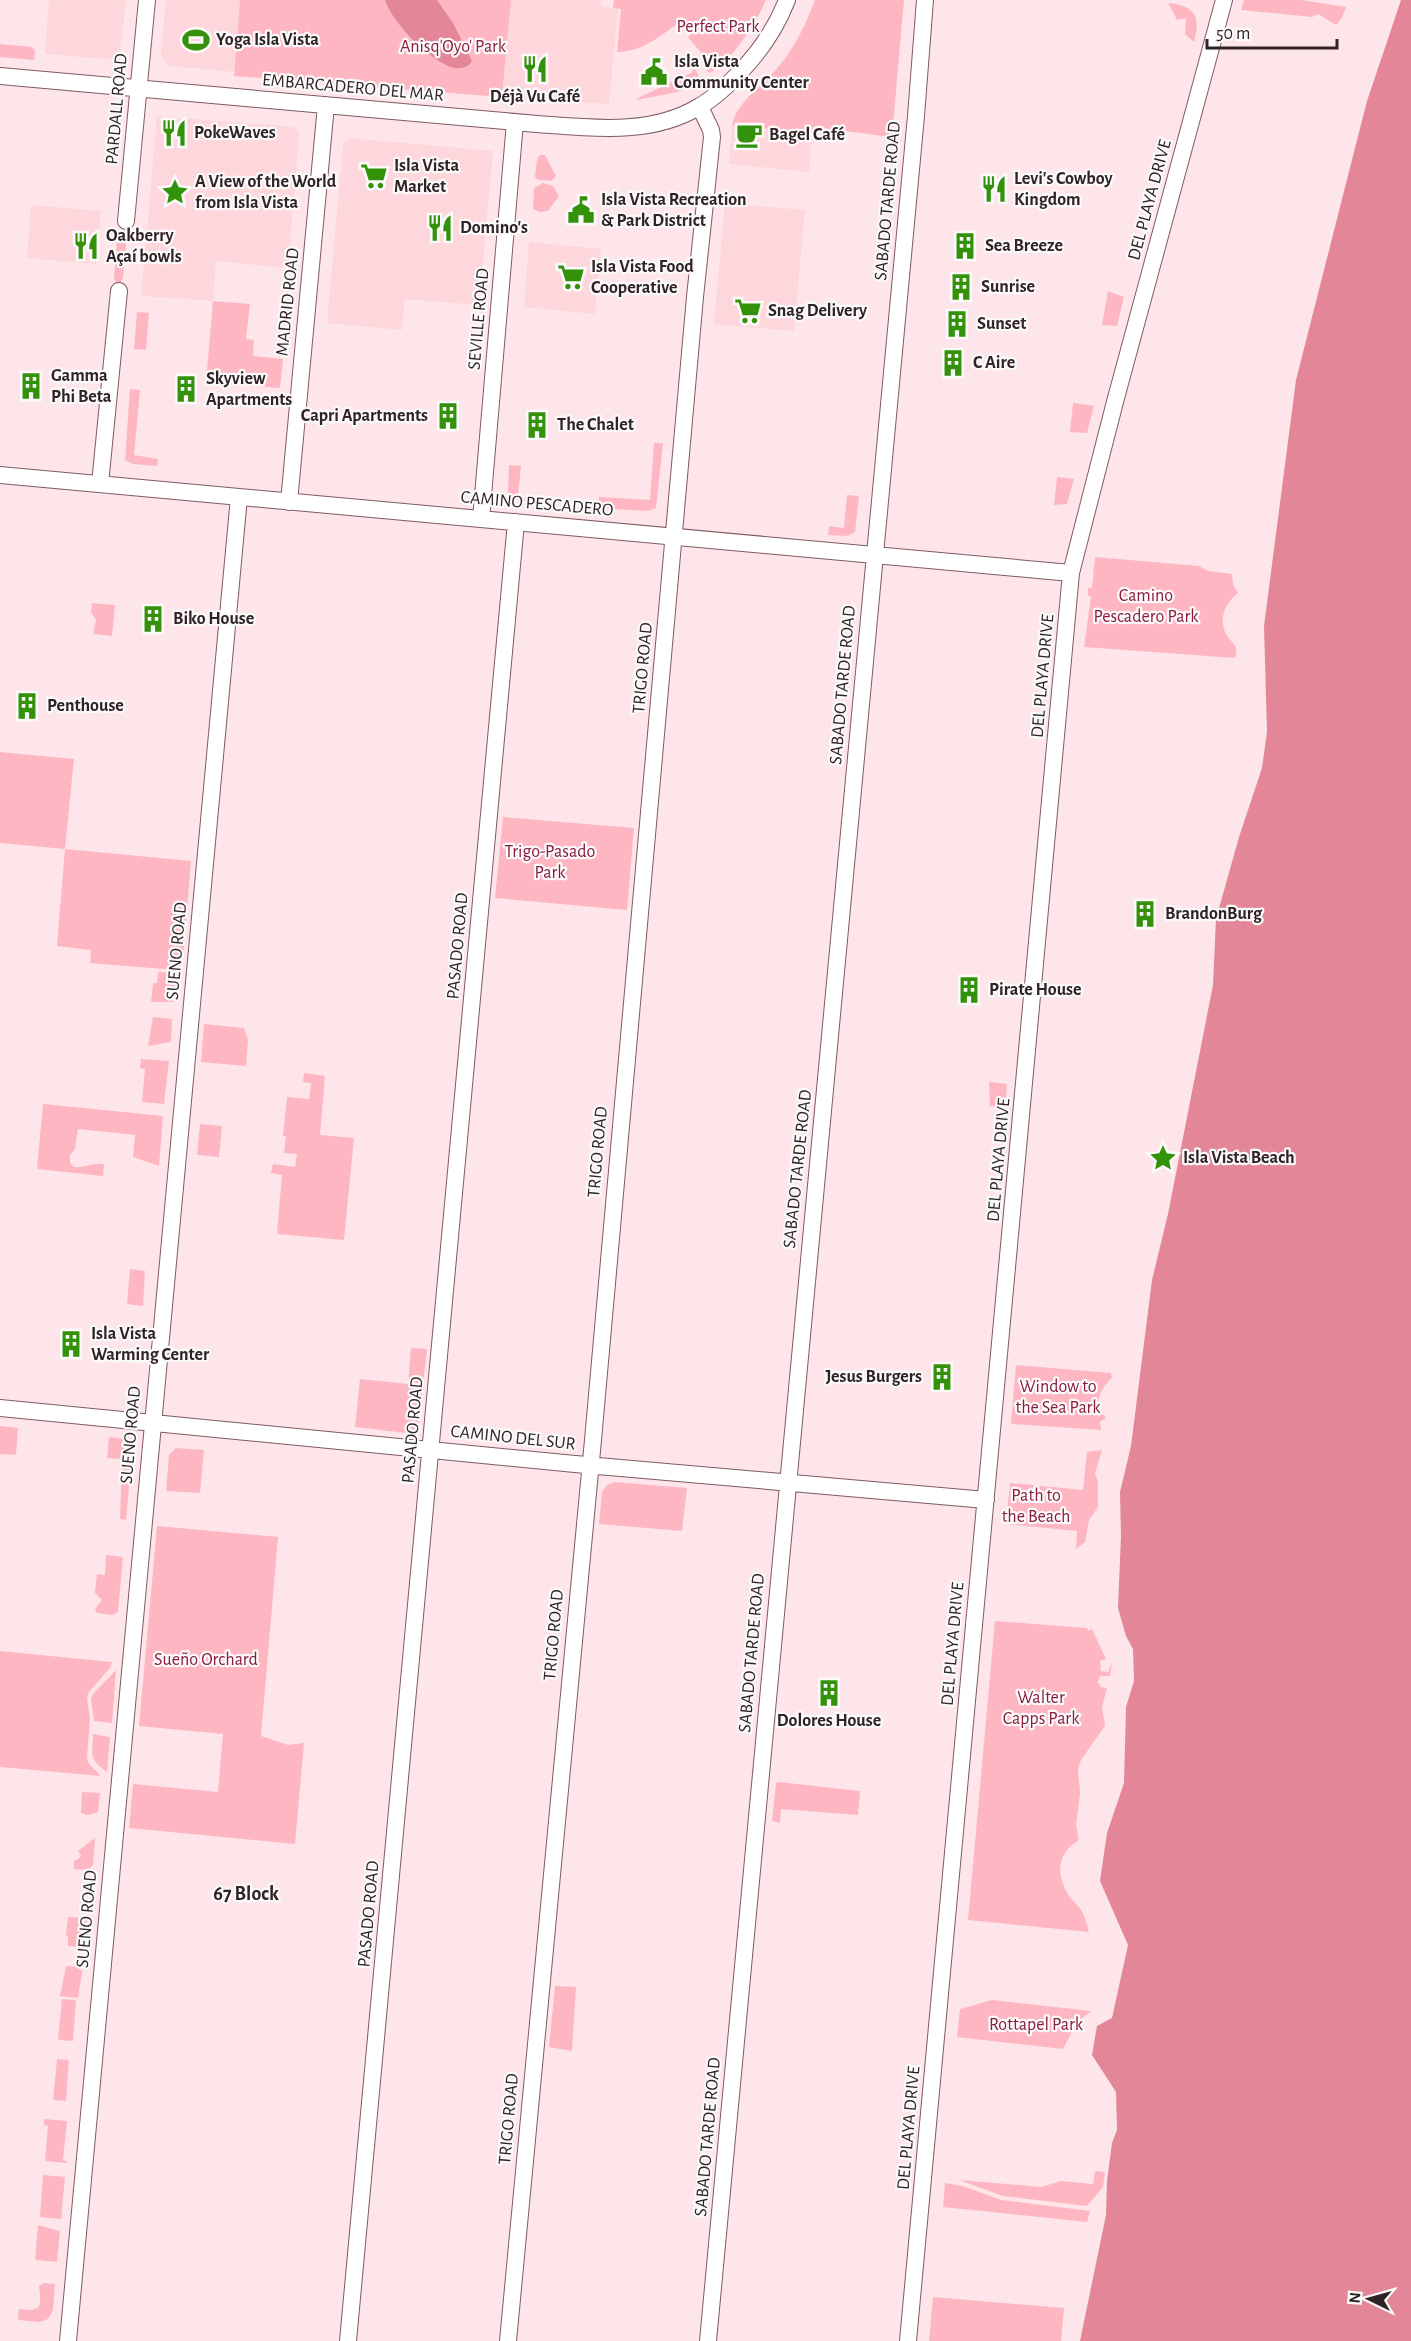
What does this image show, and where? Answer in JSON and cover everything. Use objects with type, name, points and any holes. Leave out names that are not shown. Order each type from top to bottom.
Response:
[{"type":"street","name":"PARDALL ROAD","points":[[126,221],[147,0]]},
{"type":"street","points":[[700,106],[720,92],[754,56],[772,31],[787,0]]},
{"type":"street","name":"SABADO TARDE ROAD","points":[[708,2341],[925,0]]},
{"type":"street","name":"DEL PLAYA DRIVE","points":[[908,2341],[1071,573],[1224,0]]},
{"type":"street","name":"EMBARCADERO DEL MAR","points":[[0,76],[594,129],[629,127],[677,117],[700,106]]},
{"type":"street","name":"MADRID ROAD","points":[[289,502],[326,105]]},
{"type":"street","name":"TRIGO ROAD","points":[[508,2341],[695,297],[712,137],[700,106]]},
{"type":"street","name":"SEVILLE ROAD","points":[[481,519],[514,122]]},
{"type":"street","points":[[100,484],[119,291]]},
{"type":"street","name":"CAMINO PESCADERO","points":[[0,475],[1071,573]]},
{"type":"street","name":"SUENO ROAD","points":[[68,2341],[239,497]]},
{"type":"street","name":"PASADO ROAD","points":[[348,2341],[516,522]]},
{"type":"street","name":"CAMINO DEL SUR","points":[[0,1408],[589,1465],[986,1500]]},
{"type":"shaded area","points":[[49,0],[126,0],[119,60],[45,54]]},
{"type":"shaded area","points":[[166,0],[240,0],[234,72],[170,66],[165,63],[161,54]]},
{"type":"shaded area","points":[[385,0],[437,0],[453,23],[472,61],[468,66],[456,68],[434,58],[404,30]]},
{"type":"shaded area","points":[[511,0],[601,0],[600,5],[603,7],[618,9],[609,104],[502,97]]},
{"type":"shaded area","points":[[1401,0],[1411,0],[1411,2341],[1080,2341],[1106,2215],[1107,2181],[1112,2143],[1117,2130],[1116,2092],[1092,2055],[1097,2026],[1112,2018],[1128,1945],[1100,1881],[1107,1833],[1124,1783],[1126,1707],[1134,1681],[1133,1649],[1126,1636],[1118,1608],[1120,1492],[1131,1446],[1152,1280],[1168,1214],[1213,985],[1216,919],[1239,837],[1262,768],[1267,732],[1264,626],[1296,380],[1367,101]]},
{"type":"shaded area","points":[[157,116],[293,127],[298,130],[288,268],[216,261],[213,301],[141,296]]},
{"type":"shaded area","points":[[732,125],[812,132],[809,172],[729,164]]},
{"type":"shaded area","points":[[349,138],[493,151],[479,305],[405,299],[402,330],[327,323],[343,144]]},
{"type":"shaded area","points":[[725,203],[805,210],[794,331],[714,324]]},
{"type":"shaded area","points":[[31,205],[101,211],[96,264],[27,258]]},
{"type":"shaded area","points":[[529,242],[601,249],[595,314],[524,307]]},
{"type":"green space","name":"Anisq'Oyo' Park","points":[[240,0],[511,0],[502,97],[234,76]]},
{"type":"green space","name":"Perfect Park","points":[[614,0],[766,0],[735,51],[709,73],[706,69],[708,61],[688,37],[692,33],[681,21],[643,46],[617,52],[621,9],[613,8]]},
{"type":"green space","points":[[815,0],[904,0],[892,137],[813,127],[812,132],[732,125],[739,108],[785,59],[804,26]]},
{"type":"green space","points":[[1244,0],[1301,0],[1346,7],[1342,18],[1336,25],[1318,14],[1312,17],[1241,10]]},
{"type":"green space","points":[[1168,3],[1177,4],[1194,14],[1197,25],[1194,42],[1185,34],[1186,18],[1177,20]]},
{"type":"green space","points":[[0,44],[32,47],[35,51],[34,60],[0,57]]},
{"type":"green space","points":[[692,62],[699,77],[699,83],[677,92],[636,99],[693,72],[690,64]]},
{"type":"green space","points":[[540,155],[545,155],[556,176],[551,181],[538,180],[535,177],[537,159]]},
{"type":"green space","points":[[543,183],[553,186],[559,196],[548,211],[540,212],[533,209],[534,188]]},
{"type":"green space","points":[[123,239],[126,244],[123,278],[120,284],[114,279],[117,242]]},
{"type":"green space","points":[[1108,291],[1124,297],[1117,326],[1102,325]]},
{"type":"green space","points":[[213,301],[250,304],[246,339],[254,340],[253,356],[283,359],[280,388],[206,382]]},
{"type":"green space","points":[[137,312],[149,313],[146,350],[134,349]]},
{"type":"green space","points":[[130,389],[140,390],[134,455],[158,459],[157,466],[133,464],[125,460]]},
{"type":"green space","points":[[1073,403],[1094,406],[1087,433],[1070,432]]},
{"type":"green space","points":[[654,443],[663,443],[656,508],[648,511],[599,508],[599,497],[650,500]]},
{"type":"green space","points":[[509,465],[521,466],[518,497],[528,498],[527,502],[510,497],[508,491]]},
{"type":"green space","points":[[1057,477],[1074,479],[1067,504],[1054,505]]},
{"type":"green space","points":[[847,495],[859,496],[855,532],[848,536],[828,535],[829,526],[844,528]]},
{"type":"green space","name":"Camino Pescadero Park","points":[[1095,557],[1199,566],[1208,571],[1232,574],[1233,584],[1238,593],[1227,605],[1223,615],[1223,626],[1235,647],[1235,658],[1084,647],[1091,597],[1088,595],[1088,588],[1092,588]]},
{"type":"green space","points":[[92,603],[115,605],[112,636],[93,634],[96,620],[91,612]]},
{"type":"green space","points":[[0,752],[74,759],[65,849],[0,843]]},
{"type":"green space","name":"Trigo-Pasado Park","points":[[503,817],[634,828],[627,910],[495,898]]},
{"type":"green space","points":[[65,849],[191,861],[183,958],[177,958],[176,970],[90,963],[91,950],[57,946]]},
{"type":"green space","points":[[158,972],[176,973],[173,1002],[151,1002],[153,983],[157,983]]},
{"type":"green space","points":[[153,1017],[172,1019],[171,1042],[148,1046]]},
{"type":"green space","points":[[204,1024],[244,1028],[248,1040],[246,1066],[201,1062]]},
{"type":"green space","points":[[141,1059],[169,1061],[164,1104],[142,1102],[145,1069],[140,1068]]},
{"type":"green space","points":[[304,1073],[325,1076],[320,1135],[354,1138],[344,1240],[277,1234],[282,1175],[271,1173],[273,1164],[295,1167],[297,1154],[284,1153],[286,1136],[283,1136],[287,1097],[309,1099],[311,1083],[303,1082]]},
{"type":"green space","points":[[989,1082],[1007,1084],[1005,1108],[990,1106]]},
{"type":"green space","points":[[43,1104],[163,1116],[159,1166],[133,1157],[135,1135],[78,1129],[75,1149],[70,1155],[70,1163],[74,1167],[104,1164],[103,1176],[37,1169]]},
{"type":"green space","points":[[200,1124],[222,1126],[219,1157],[197,1155]]},
{"type":"green space","points":[[130,1269],[145,1271],[143,1306],[127,1304]]},
{"type":"green space","points":[[411,1348],[427,1349],[418,1428],[406,1433],[355,1427],[360,1379],[408,1384]]},
{"type":"green space","name":"Window to the Sea Park","points":[[1016,1365],[1111,1373],[1112,1378],[1103,1388],[1099,1399],[1098,1408],[1106,1418],[1100,1422],[1101,1430],[1011,1424]]},
{"type":"green space","points":[[0,1426],[18,1428],[16,1455],[0,1454]]},
{"type":"green space","points":[[109,1437],[132,1440],[131,1460],[107,1458]]},
{"type":"green space","points":[[176,1448],[204,1450],[200,1493],[166,1491],[169,1455]]},
{"type":"green space","name":"Path to the Beach","points":[[1102,1450],[1095,1474],[1098,1481],[1098,1507],[1089,1520],[1085,1542],[1076,1549],[1077,1531],[1006,1524],[1010,1483],[1083,1490],[1087,1452]]},
{"type":"green space","points":[[122,1461],[131,1463],[126,1520],[120,1519]]},
{"type":"green space","points":[[615,1482],[687,1488],[682,1531],[599,1524],[602,1492],[607,1485]]},
{"type":"green space","name":"Sueño Orchard","points":[[157,1526],[278,1537],[261,1736],[288,1745],[304,1743],[295,1844],[129,1828],[133,1784],[218,1792],[223,1734],[139,1726]]},
{"type":"green space","points":[[106,1555],[123,1557],[118,1612],[113,1615],[97,1613],[95,1609],[102,1600],[95,1593],[97,1574],[105,1575]]},
{"type":"green space","name":"Walter Capps Park","points":[[995,1621],[1087,1628],[1088,1631],[1092,1629],[1106,1659],[1100,1661],[1101,1671],[1108,1672],[1112,1662],[1110,1676],[1100,1676],[1098,1682],[1101,1687],[1107,1688],[1102,1707],[1105,1726],[1081,1760],[1078,1769],[1080,1793],[1076,1825],[1079,1840],[1062,1858],[1060,1872],[1065,1888],[1082,1912],[1089,1932],[968,1920]]},
{"type":"green space","points":[[0,1651],[112,1662],[87,1698],[90,1718],[87,1758],[89,1764],[101,1776],[0,1767]]},
{"type":"green space","points":[[116,1670],[112,1723],[94,1721],[91,1699],[93,1694]]},
{"type":"green space","points":[[93,1734],[110,1737],[107,1772],[96,1763],[92,1756]]},
{"type":"green space","points":[[776,1783],[860,1791],[858,1815],[781,1809],[780,1823],[772,1821]]},
{"type":"green space","points":[[82,1792],[100,1793],[98,1812],[87,1815],[81,1813]]},
{"type":"green space","points":[[95,1838],[93,1865],[89,1870],[74,1869],[74,1861],[81,1855],[78,1851]]},
{"type":"green space","points":[[68,1917],[87,1918],[85,1944],[82,1947],[68,1946],[68,1936],[66,1936]]},
{"type":"green space","points":[[66,1966],[79,1967],[82,1972],[78,1998],[60,1996]]},
{"type":"green space","points":[[555,1986],[576,1987],[572,2051],[549,2047]]},
{"type":"green space","points":[[62,1999],[76,2000],[73,2041],[58,2040]]},
{"type":"green space","name":"Rottapel Park","points":[[992,2000],[1091,2011],[1074,2028],[1063,2049],[957,2037],[960,2009]]},
{"type":"green space","points":[[57,2059],[69,2060],[66,2101],[53,2100]]},
{"type":"green space","points":[[44,2119],[67,2121],[63,2160],[67,2161],[66,2163],[45,2161],[48,2126],[44,2125]]},
{"type":"green space","points":[[1095,2171],[1105,2172],[1103,2187],[1087,2206],[1003,2196],[959,2180],[1041,2187],[1061,2181],[1093,2184]]},
{"type":"green space","points":[[43,2175],[65,2177],[61,2219],[40,2217]]},
{"type":"green space","points":[[945,2183],[963,2186],[1001,2200],[1090,2211],[1087,2222],[943,2207]]},
{"type":"green space","points":[[38,2225],[60,2231],[57,2262],[35,2260]]},
{"type":"green space","points":[[44,2283],[55,2284],[53,2310],[48,2319],[40,2322],[18,2320],[19,2309],[33,2310],[39,2306],[39,2286]]},
{"type":"green space","points":[[933,2297],[1064,2308],[1061,2341],[929,2341]]},
{"type":"place","name":"Yoga Isla Vista","points":[[196,40]]},
{"type":"place","name":"Déjà Vu Café","points":[[535,69]]},
{"type":"place","name":"Isla Vista Community Center","points":[[654,72]]},
{"type":"place","name":"PokeWaves","points":[[174,133]]},
{"type":"place","name":"Bagel Café","points":[[749,135]]},
{"type":"place","name":"Isla Vista Market","points":[[374,176]]},
{"type":"place","name":"Levi's Cowboy Kingdom","points":[[994,189]]},
{"type":"place","name":"A View of the World from Isla Vista","points":[[175,192]]},
{"type":"place","name":"Isla Vista Recreation & Park District","points":[[581,210]]},
{"type":"place","name":"Domino's","points":[[440,228]]},
{"type":"place","name":"Oakberry Açaí bowls","points":[[86,246]]},
{"type":"place","name":"Sea Breeze","points":[[965,246]]},
{"type":"place","name":"Isla Vista Food Cooperative","points":[[571,277]]},
{"type":"place","name":"Sunrise","points":[[961,287]]},
{"type":"place","name":"Snag Delivery","points":[[748,311]]},
{"type":"place","name":"Sunset","points":[[957,324]]},
{"type":"place","name":"C Aire","points":[[953,363]]},
{"type":"place","name":"Gamma Phi Beta","points":[[31,386]]},
{"type":"place","name":"Skyview Apartments","points":[[186,389]]},
{"type":"place","name":"Capri Apartments","points":[[448,416]]},
{"type":"place","name":"The Chalet","points":[[537,425]]},
{"type":"place","name":"Biko House","points":[[153,619]]},
{"type":"place","name":"Penthouse","points":[[27,706]]},
{"type":"place","name":"BrandonBurg","points":[[1145,914]]},
{"type":"place","name":"Pirate House","points":[[969,990]]},
{"type":"place","name":"Isla Vista Beach","points":[[1163,1158]]},
{"type":"place","name":"Isla Vista Warming Center","points":[[71,1344]]},
{"type":"place","name":"Jesus Burgers","points":[[942,1377]]},
{"type":"place","name":"Dolores House","points":[[829,1693]]},
{"type":"district","name":"67 Block","points":[[246,1894]]}]
